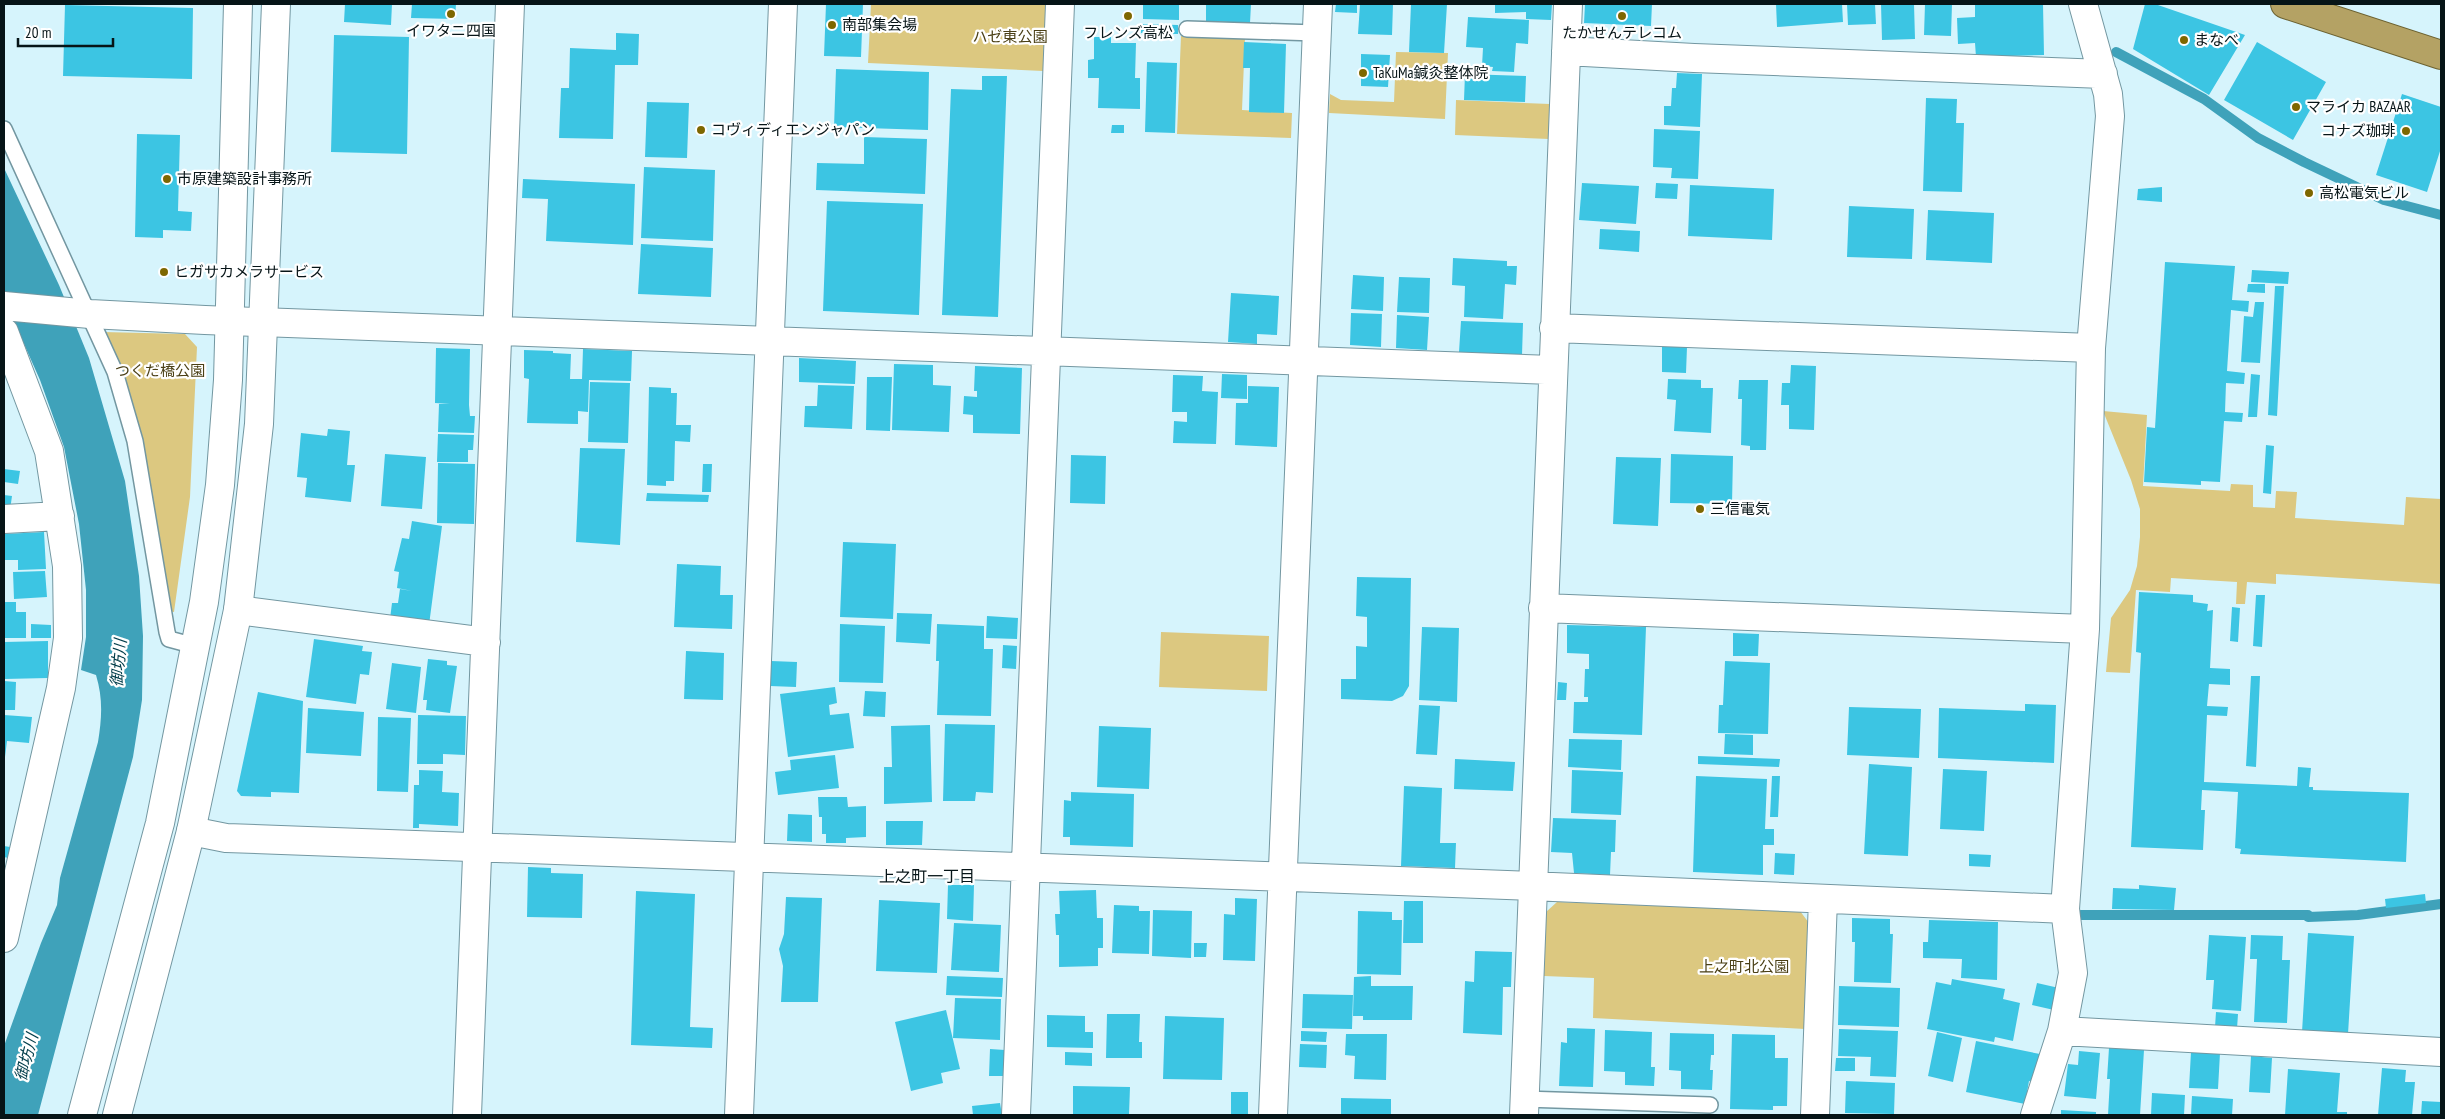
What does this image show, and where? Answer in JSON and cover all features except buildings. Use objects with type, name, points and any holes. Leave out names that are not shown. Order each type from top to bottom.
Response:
[{"type":"highway","points":[[2285,4],[2441,55]]},
{"type":"street","points":[[82,1115],[160,823],[204,602],[220,485],[228,380],[228,320],[238,4]]},
{"type":"street","points":[[118,1115],[191,831],[238,610],[259,424],[265,322],[276,4]]},
{"type":"street","points":[[467,1115],[510,4]]},
{"type":"street","points":[[739,1115],[782,4]]},
{"type":"street","points":[[1016,1115],[1060,4]]},
{"type":"street","points":[[1273,1115],[1318,4]]},
{"type":"street","points":[[1524,1107],[1568,4]]},
{"type":"street","points":[[2035,1115],[2062,1031],[2073,973],[2065,909],[2085,629],[2090,348],[2110,116],[2103,74],[2083,4]]},
{"type":"street","points":[[1566,50],[1694,58],[2103,74]]},
{"type":"street","points":[[4,938],[61,688],[68,638],[67,566],[49,451],[4,315],[84,314],[1552,370]]},
{"type":"street","points":[[1554,328],[2090,348]]},
{"type":"street","points":[[4,519],[60,516]]},
{"type":"street","points":[[1543,608],[2085,629]]},
{"type":"street","points":[[238,610],[486,642]]},
{"type":"street","points":[[191,831],[226,838],[2065,909]]},
{"type":"street","points":[[1815,1115],[1823,899]]},
{"type":"street","points":[[2062,1031],[2441,1052]]},
{"type":"lane","points":[[1187,29],[1316,33]]},
{"type":"lane","points":[[4,129],[84,314],[115,372],[135,441],[166,632],[169,639],[195,646]]},
{"type":"lane","points":[[1524,1107],[1710,1105]]},
{"type":"green space","name":"ハゼ東公園","points":[[871,4],[1046,4],[1043,71],[868,63]]},
{"type":"green space","points":[[1181,36],[1245,38],[1242,110],[1292,113],[1291,138],[1177,134]]},
{"type":"green space","points":[[1396,52],[1448,53],[1445,119],[1329,113],[1330,94],[1341,100],[1394,102]]},
{"type":"green space","points":[[1456,100],[1550,104],[1549,139],[1455,135]]},
{"type":"green space","name":"つくだ橋公園","points":[[103,332],[185,334],[197,347],[190,497],[174,612],[168,611]]},
{"type":"green space","points":[[2103,411],[2147,415],[2143,486],[2230,491],[2231,484],[2253,485],[2253,507],[2275,508],[2276,491],[2297,492],[2295,518],[2404,525],[2406,497],[2441,499],[2441,584],[2276,574],[2276,584],[2247,582],[2245,604],[2236,604],[2237,582],[2171,578],[2170,592],[2136,590],[2130,673],[2106,672],[2111,618],[2130,590],[2137,566],[2140,509],[2131,480]]},
{"type":"green space","points":[[1161,632],[1269,636],[1267,691],[1159,687]]},
{"type":"green space","name":"上之町北公園","points":[[1557,902],[1800,911],[1809,923],[1805,1029],[1593,1018],[1594,978],[1544,976],[1546,912]]},
{"type":"water","name":"御坊川","points":[[4,168],[59,285],[89,358],[125,481],[139,576],[143,636],[142,700],[133,757],[38,1115],[4,1115],[4,1046],[41,943],[57,905],[60,878],[98,742],[101,708],[96,675],[81,670],[86,637],[86,590],[79,524],[64,447],[40,380],[4,299]]},
{"type":"waterway","points":[[2116,52],[2204,99],[2258,138],[2304,162],[2384,200],[2441,215]]},
{"type":"waterway","points":[[2081,915],[2308,915],[2308,917],[2358,915],[2441,904]]},
{"type":"place","name":"イワタニ四国","points":[[451,14]]},
{"type":"place","name":"フレンズ高松","points":[[1128,16]]},
{"type":"place","name":"たかせんテレコム","points":[[1622,16]]},
{"type":"place","name":"南部集会場","points":[[832,25]]},
{"type":"place","name":"まなべ","points":[[2184,40]]},
{"type":"place","name":"TaKuMa鍼灸整体院","points":[[1363,73]]},
{"type":"place","name":"マライカ BAZAAR","points":[[2296,107]]},
{"type":"place","name":"コヴィディエンジャパン","points":[[701,130]]},
{"type":"place","name":"コナズ珈琲","points":[[2406,131]]},
{"type":"place","name":"市原建築設計事務所","points":[[167,179]]},
{"type":"place","name":"高松電気ビル","points":[[2309,193]]},
{"type":"place","name":"ヒガサカメラサービス","points":[[164,272]]},
{"type":"place","name":"三信電気","points":[[1700,509]]},
{"type":"district","name":"上之町一丁目","points":[[927,876]]}]
